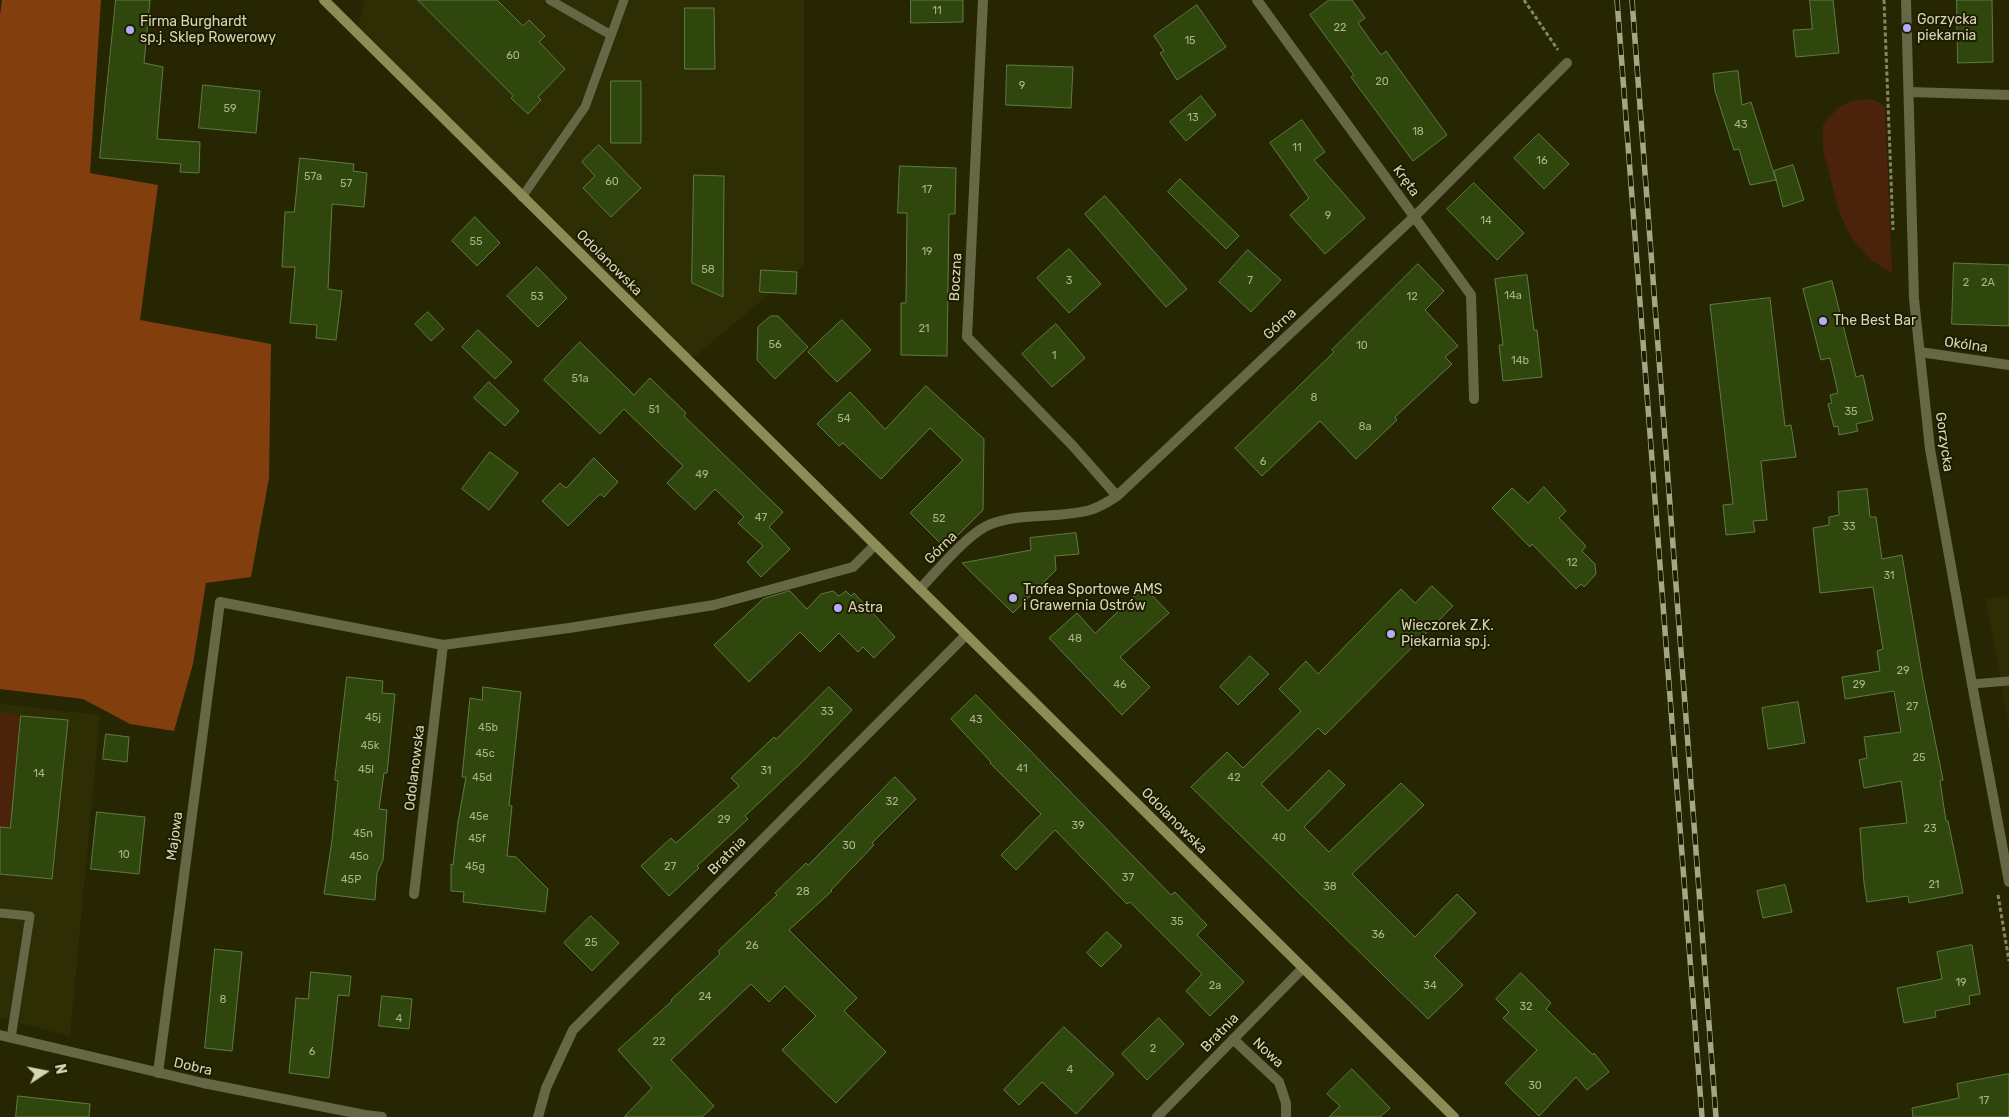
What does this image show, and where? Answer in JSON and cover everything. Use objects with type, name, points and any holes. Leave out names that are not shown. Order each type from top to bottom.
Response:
[{"type":"main road","name":"Odolanowska","points":[[324,0],[1454,1117]]},
{"type":"street","name":"Boczna","points":[[983,0],[967,337],[1073,446],[1117,496]]},
{"type":"street","name":"Kręta","points":[[1257,0],[1471,294],[1474,399]]},
{"type":"street","name":"Gorzycka","points":[[1906,0],[1914,300],[1930,449],[2009,882]]},
{"type":"street","name":"Górna","points":[[920,589],[974,534],[989,524],[1003,520],[1089,510],[1104,505],[1117,496],[1415,216],[1567,63]]},
{"type":"street","points":[[1909,92],[2009,95]]},
{"type":"street","name":"Okólna","points":[[1920,352],[2009,365]]},
{"type":"street","points":[[443,645],[569,628],[714,604],[853,567],[875,545]]},
{"type":"street","name":"Majowa","points":[[158,1073],[220,602],[443,645]]},
{"type":"street","name":"Bratnia","points":[[538,1117],[546,1088],[573,1030],[966,635]]},
{"type":"street","name":"Odolanowska","points":[[414,894],[443,645]]},
{"type":"street","name":"Bratnia","points":[[1158,1117],[1303,968]]},
{"type":"street","name":"Dobra","points":[[0,1035],[212,1085],[382,1117]]},
{"type":"street","name":"Nowa","points":[[1233,1039],[1279,1082],[1286,1103],[1286,1117]]},
{"type":"lane","points":[[550,0],[611,35]]},
{"type":"lane","points":[[522,196],[585,107],[624,0]]},
{"type":"lane","points":[[1972,684],[2009,681]]},
{"type":"lane","points":[[0,913],[30,916],[11,1038]]},
{"type":"path","points":[[1524,0],[1567,63]]},
{"type":"shaded area","points":[[2,0],[101,0],[90,173],[158,185],[140,320],[271,344],[269,478],[251,577],[206,583],[193,664],[174,731],[130,724],[83,699],[0,689],[0,15]]},
{"type":"shaded area","points":[[365,0],[804,0],[804,265],[689,361],[357,33]]},
{"type":"shaded area","points":[[1872,99],[1885,106],[1892,273],[1871,260],[1853,240],[1840,215],[1823,150],[1823,124],[1839,108],[1849,102]]},
{"type":"shaded area","points":[[2009,596],[2009,728],[1986,599]]},
{"type":"shaded area","points":[[0,704],[100,715],[70,1036],[0,1018]]},
{"type":"shaded area","points":[[0,712],[21,716],[10,828],[0,827]]},
{"type":"building","points":[[116,0],[150,0],[144,63],[163,67],[157,139],[200,142],[199,173],[180,172],[181,164],[100,158]]},
{"type":"building","points":[[418,0],[497,0],[523,26],[529,20],[545,36],[539,42],[565,69],[538,97],[541,100],[528,114],[511,98],[513,96]]},
{"type":"building","points":[[911,0],[963,0],[963,22],[911,23]]},
{"type":"building","points":[[1329,0],[1352,0],[1365,18],[1358,23],[1381,55],[1386,51],[1447,135],[1413,161],[1351,77],[1354,75],[1310,15]]},
{"type":"building","points":[[1810,0],[1833,0],[1839,53],[1796,57],[1793,30],[1812,29]]},
{"type":"building","points":[[1957,0],[1992,0],[1993,62],[1958,63]]},
{"type":"building","points":[[1197,5],[1226,47],[1177,80],[1160,53],[1164,51],[1154,36]]},
{"type":"building","points":[[685,8],[714,8],[715,69],[685,69]]},
{"type":"building","points":[[1007,65],[1073,67],[1071,108],[1006,105]]},
{"type":"building","points":[[1738,71],[1742,105],[1751,102],[1776,180],[1750,185],[1739,149],[1734,150],[1715,91],[1713,74]]},
{"type":"building","points":[[611,81],[641,81],[641,143],[611,143]]},
{"type":"building","points":[[203,85],[260,91],[256,133],[199,128]]},
{"type":"building","points":[[1201,96],[1216,115],[1186,141],[1170,122]]},
{"type":"building","points":[[1302,120],[1325,152],[1314,160],[1365,218],[1325,254],[1290,215],[1309,198],[1270,143]]},
{"type":"building","points":[[1539,134],[1569,164],[1544,189],[1514,158]]},
{"type":"building","points":[[599,145],[641,188],[611,217],[583,188],[595,176],[582,162]]},
{"type":"building","points":[[300,158],[354,164],[353,171],[367,173],[364,207],[332,204],[328,289],[342,291],[336,340],[316,338],[317,325],[290,323],[295,267],[282,267],[285,212],[294,212]]},
{"type":"building","points":[[1793,165],[1804,200],[1783,207],[1774,171]]},
{"type":"building","points":[[900,166],[956,168],[955,214],[949,214],[947,356],[901,355],[901,303],[906,303],[907,213],[898,213]]},
{"type":"building","points":[[694,175],[724,176],[723,297],[692,283]]},
{"type":"building","points":[[1180,179],[1239,236],[1226,249],[1168,192]]},
{"type":"building","points":[[1474,183],[1524,233],[1497,260],[1447,209]]},
{"type":"building","points":[[1105,196],[1187,289],[1166,307],[1085,214]]},
{"type":"building","points":[[475,217],[500,243],[477,266],[452,241]]},
{"type":"building","points":[[1069,249],[1101,284],[1069,313],[1037,278]]},
{"type":"building","points":[[1248,250],[1281,280],[1251,312],[1219,282]]},
{"type":"building","points":[[1954,263],[2009,265],[2009,326],[1952,324]]},
{"type":"building","points":[[1418,264],[1444,291],[1425,310],[1458,346],[1445,357],[1452,364],[1395,417],[1397,420],[1356,459],[1320,421],[1262,476],[1235,448],[1334,352],[1332,350]]},
{"type":"building","points":[[537,267],[567,298],[538,327],[507,296]]},
{"type":"building","points":[[761,270],[797,272],[796,294],[760,292]]},
{"type":"building","points":[[1527,275],[1534,330],[1537,330],[1542,377],[1503,381],[1499,345],[1503,345],[1495,279]]},
{"type":"building","points":[[1832,281],[1856,377],[1863,375],[1873,420],[1856,424],[1858,431],[1839,435],[1838,426],[1834,427],[1828,404],[1832,403],[1830,395],[1838,393],[1830,358],[1821,360],[1803,289]]},
{"type":"building","points":[[1770,298],[1785,426],[1791,425],[1796,457],[1761,461],[1767,520],[1753,521],[1755,532],[1726,535],[1723,505],[1733,504],[1710,305]]},
{"type":"building","points":[[428,312],[444,329],[431,341],[415,324]]},
{"type":"building","points":[[771,316],[778,316],[808,347],[775,379],[757,360],[758,327]]},
{"type":"building","points":[[842,320],[871,350],[837,382],[808,352]]},
{"type":"building","points":[[1056,324],[1085,358],[1052,387],[1022,354]]},
{"type":"building","points":[[478,330],[512,362],[495,379],[462,347]]},
{"type":"building","points":[[580,342],[634,395],[650,378],[686,413],[684,416],[783,512],[769,527],[790,549],[761,577],[747,562],[763,546],[738,523],[744,517],[715,489],[695,510],[667,483],[683,466],[624,409],[600,434],[544,380]]},
{"type":"building","points":[[489,382],[519,411],[505,426],[474,398]]},
{"type":"building","points":[[926,386],[984,439],[983,510],[945,548],[910,513],[963,460],[930,428],[881,479],[843,443],[839,446],[817,424],[850,392],[885,429]]},
{"type":"building","points":[[490,452],[518,473],[489,510],[462,489]]},
{"type":"building","points":[[594,458],[618,482],[604,497],[600,494],[568,526],[542,501],[560,483],[566,488]]},
{"type":"building","points":[[1544,487],[1566,511],[1559,518],[1586,546],[1582,551],[1595,564],[1596,574],[1584,587],[1581,584],[1576,589],[1532,544],[1530,547],[1492,508],[1512,488],[1528,503]]},
{"type":"building","points":[[1867,489],[1870,517],[1876,517],[1882,559],[1902,555],[1923,680],[1943,780],[1940,781],[1946,821],[1948,821],[1963,893],[1909,903],[1908,896],[1867,902],[1864,883],[1860,828],[1907,823],[1901,781],[1864,788],[1859,760],[1867,758],[1864,737],[1901,732],[1894,691],[1845,699],[1842,677],[1880,671],[1877,651],[1883,649],[1873,587],[1820,593],[1813,528],[1829,525],[1829,517],[1839,515],[1838,492]]},
{"type":"building","points":[[1076,533],[1079,554],[1055,556],[1056,570],[1013,613],[962,563],[1031,550],[1030,538]]},
{"type":"building","points":[[1432,586],[1453,606],[1325,735],[1318,728],[1261,784],[1288,811],[1329,770],[1345,785],[1304,827],[1329,852],[1401,783],[1424,805],[1352,874],[1415,937],[1457,894],[1476,913],[1434,956],[1463,985],[1428,1019],[1191,787],[1227,752],[1243,768],[1301,711],[1279,689],[1306,661],[1318,674],[1401,589],[1415,603]]},
{"type":"building","points":[[1144,587],[1169,613],[1120,657],[1150,687],[1122,715],[1049,638],[1077,613],[1095,633]]},
{"type":"building","points":[[790,591],[807,609],[821,594],[833,591],[839,596],[846,591],[851,596],[854,593],[895,637],[874,658],[863,647],[858,652],[839,633],[820,652],[800,632],[749,682],[714,645],[763,599]]},
{"type":"building","points":[[1250,656],[1269,674],[1238,705],[1220,687]]},
{"type":"building","points":[[347,677],[383,681],[382,693],[395,694],[387,773],[384,773],[379,809],[387,810],[383,860],[377,873],[375,900],[324,894],[332,840],[338,781],[335,780]]},
{"type":"building","points":[[483,687],[521,692],[509,805],[512,806],[507,856],[516,857],[548,889],[545,912],[463,902],[464,892],[451,891],[451,864],[453,865],[466,777],[462,777],[470,698],[482,700]]},
{"type":"building","points":[[829,687],[852,710],[800,764],[745,816],[748,819],[697,866],[699,868],[669,896],[641,866],[671,838],[676,843],[739,786],[731,778],[774,737],[776,739]]},
{"type":"building","points":[[976,695],[1171,895],[1175,892],[1207,925],[1197,935],[1244,982],[1210,1016],[1186,991],[1202,974],[1130,902],[1127,904],[1055,830],[1016,870],[1001,855],[1041,814],[990,763],[951,719]]},
{"type":"building","points":[[1798,702],[1805,743],[1768,749],[1762,708]]},
{"type":"building","points":[[21,716],[68,720],[52,879],[0,874],[0,827],[10,828]]},
{"type":"building","points":[[106,734],[129,737],[127,762],[103,759]]},
{"type":"building","points":[[895,777],[916,799],[872,843],[874,845],[832,891],[789,930],[857,998],[844,1011],[886,1052],[836,1103],[782,1050],[816,1016],[785,986],[769,1002],[751,984],[671,1060],[714,1106],[702,1117],[624,1117],[652,1088],[618,1050],[720,954],[718,951],[777,895],[775,893],[806,863],[808,865]]},
{"type":"building","points":[[97,812],[145,817],[139,874],[91,869]]},
{"type":"building","points":[[1785,885],[1792,912],[1763,918],[1757,891]]},
{"type":"building","points":[[591,916],[619,943],[592,971],[564,943]]},
{"type":"building","points":[[1107,932],[1122,946],[1101,967],[1087,953]]},
{"type":"building","points":[[1972,945],[1980,994],[1969,996],[1970,1004],[1935,1011],[1936,1017],[1904,1023],[1897,988],[1942,979],[1937,952]]},
{"type":"building","points":[[215,949],[242,952],[232,1051],[205,1048]]},
{"type":"building","points":[[311,972],[351,976],[349,996],[338,995],[329,1078],[289,1073],[296,998],[308,999]]},
{"type":"building","points":[[1521,973],[1551,1003],[1546,1009],[1593,1055],[1594,1053],[1609,1072],[1587,1090],[1576,1077],[1539,1116],[1505,1083],[1537,1050],[1503,1018],[1509,1012],[1496,999]]},
{"type":"building","points":[[382,996],[412,999],[409,1029],[379,1026]]},
{"type":"building","points":[[1159,1018],[1184,1044],[1147,1080],[1122,1054]]},
{"type":"building","points":[[1064,1027],[1114,1074],[1076,1114],[1042,1082],[1019,1105],[1004,1090]]},
{"type":"building","points":[[1352,1069],[1390,1108],[1380,1117],[1329,1117],[1340,1106],[1327,1094]]},
{"type":"building","points":[[2009,1074],[2009,1117],[1913,1117],[1912,1108],[1959,1098],[1957,1084]]},
{"type":"building","points":[[18,1096],[90,1104],[89,1117],[16,1117]]},
{"type":"railway","points":[[1617,0],[1702,1117]]},
{"type":"railway","points":[[1632,0],[1716,1117]]},
{"type":"place","name":"Gorzycka piekarnia","points":[[1907,28]]},
{"type":"place","name":"Firma Burghardt sp.j. Sklep Rowerowy","points":[[130,30]]},
{"type":"place","name":"The Best Bar","points":[[1823,321]]},
{"type":"place","name":"Trofea Sportowe AMS i Grawernia Ostrów","points":[[1013,598]]},
{"type":"place","name":"Astra","points":[[838,608]]},
{"type":"place","name":"Wieczorek Z.K. Piekarnia sp.j.","points":[[1391,634]]}]
